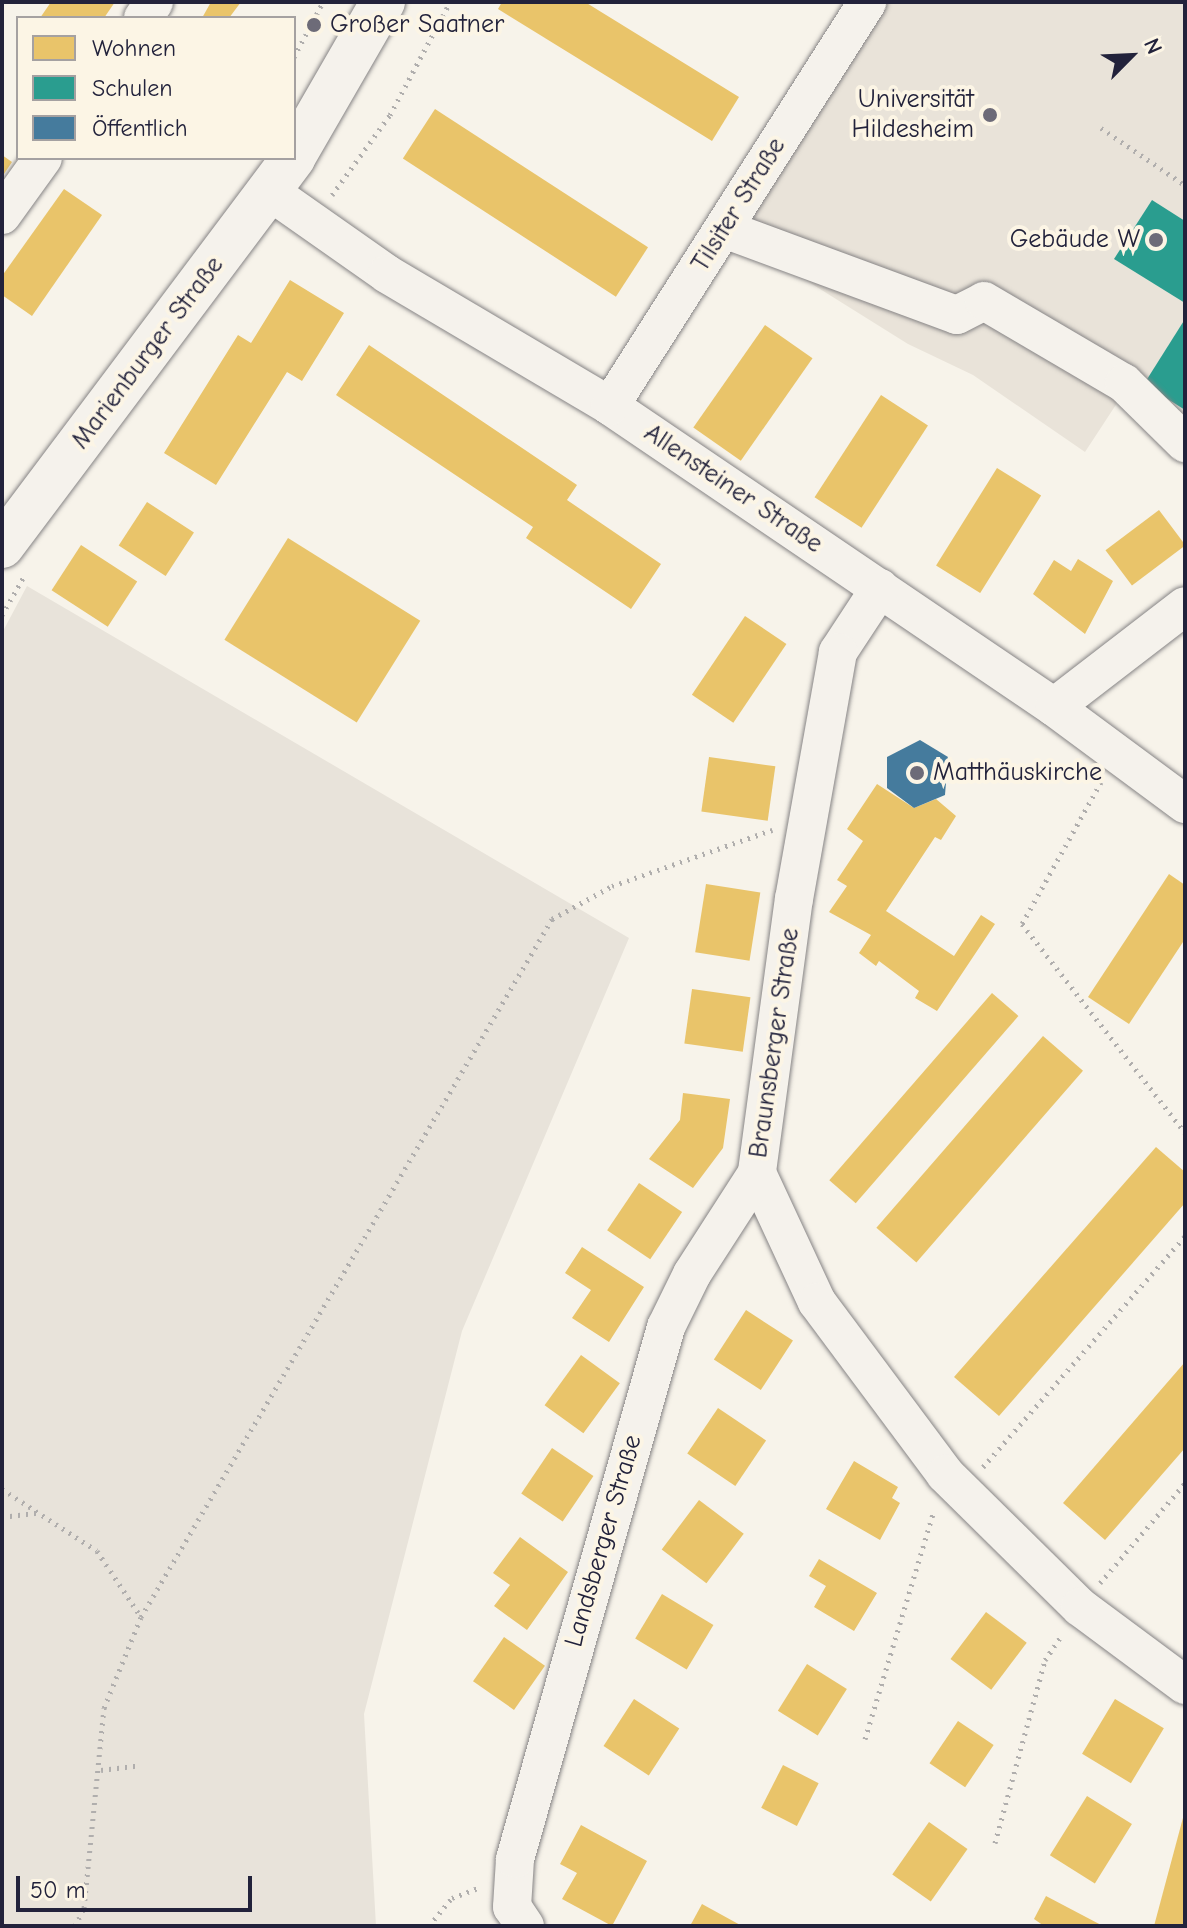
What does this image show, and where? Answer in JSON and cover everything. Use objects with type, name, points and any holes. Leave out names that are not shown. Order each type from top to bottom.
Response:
[{"type":"main road","name":"Marienburger Straße","points":[[296,149],[383,2]]},
{"type":"main road","name":"Marienburger Straße","points":[[2,546],[285,168]]},
{"type":"street","name":"Tilsiter Straße","points":[[610,406],[867,2]]},
{"type":"street","points":[[2,215],[42,160]]},
{"type":"street","name":"Allensteiner Straße","points":[[285,168],[311,222],[387,274],[610,406],[1054,707],[1185,804]]},
{"type":"street","points":[[724,229],[957,315],[984,301],[1124,383],[1185,443]]},
{"type":"street","name":"Braunsberger Straße","points":[[880,588],[838,652],[808,819],[757,1173],[817,1302],[953,1483],[1080,1607],[1185,1685]]},
{"type":"street","points":[[1054,707],[1185,606]]},
{"type":"street","name":"Landsberger Straße","points":[[525,1926],[512,1907],[512,1878],[666,1327],[692,1274],[757,1173]]},
{"type":"path","points":[[296,53],[323,2]]},
{"type":"path","points":[[311,222],[390,115],[450,2]]},
{"type":"path","points":[[1101,128],[1185,185]]},
{"type":"path","points":[[1117,753],[1022,924],[1185,1133]]},
{"type":"path","points":[[75,1926],[84,1908],[104,1708],[141,1617],[552,919],[626,880],[808,819]]},
{"type":"path","points":[[865,1739],[953,1483],[1185,1236]]},
{"type":"path","points":[[995,1843],[1045,1660],[1080,1607],[1185,1483]]},
{"type":"path","points":[[2,1489],[97,1551],[141,1617]]},
{"type":"path","points":[[2,1517],[39,1513]]},
{"type":"path","points":[[100,1770],[136,1766]]},
{"type":"path","points":[[429,1926],[452,1898],[512,1878]]},
{"type":"shaded area","name":"Universität Hildesheim","points":[[866,2],[1185,2],[1185,455],[1123,394],[1085,452],[973,375],[908,344],[724,229]]},
{"type":"shaded area","points":[[27,586],[629,938],[462,1331],[364,1714],[376,1926],[2,1926],[2,633]]},
{"type":"building: Wohnen","points":[[51,2],[115,2],[105,16],[41,16]]},
{"type":"building: Wohnen","points":[[211,2],[241,2],[230,16],[203,16]]},
{"type":"building: Wohnen","points":[[502,2],[585,2],[739,97],[712,141],[498,9]]},
{"type":"building: Wohnen","points":[[435,109],[648,247],[616,297],[403,158]]},
{"type":"building: Wohnen","points":[[2,155],[12,162],[2,177]]},
{"type":"building: Wohnen","points":[[64,189],[102,215],[32,316],[2,295],[2,276]]},
{"type":"building: Wohnen","points":[[290,280],[344,313],[302,381],[287,372],[216,485],[164,453],[238,335],[251,343]]},
{"type":"building: Wohnen","points":[[765,325],[813,358],[741,461],[693,427]]},
{"type":"building: Wohnen","points":[[369,345],[577,485],[567,500],[661,564],[631,609],[526,538],[533,527],[336,395]]},
{"type":"building: Wohnen","points":[[881,395],[928,425],[862,528],[815,497]]},
{"type":"building: Wohnen","points":[[997,468],[1041,496],[980,593],[936,566]]},
{"type":"building: Wohnen","points":[[147,502],[194,532],[166,576],[119,546]]},
{"type":"building: Wohnen","points":[[1159,510],[1185,546],[1132,585],[1105,550]]},
{"type":"building: Wohnen","points":[[288,538],[420,621],[357,722],[224,640]]},
{"type":"building: Wohnen","points":[[81,545],[137,581],[108,627],[52,590]]},
{"type":"building: Wohnen","points":[[1078,559],[1113,581],[1085,634],[1033,594],[1054,560],[1071,571]]},
{"type":"building: Wohnen","points":[[745,616],[786,644],[733,723],[692,695]]},
{"type":"building: Wohnen","points":[[709,757],[775,766],[768,821],[701,811]]},
{"type":"building: Wohnen","points":[[877,784],[914,808],[936,799],[956,816],[941,840],[935,837],[886,911],[954,956],[981,915],[995,924],[937,1011],[915,998],[919,991],[879,961],[876,966],[859,953],[871,935],[829,912],[847,886],[837,880],[863,841],[847,829]]},
{"type":"building: Wohnen","points":[[1169,874],[1185,885],[1185,939],[1129,1024],[1088,997]]},
{"type":"building: Wohnen","points":[[706,884],[760,893],[750,961],[695,952]]},
{"type":"building: Wohnen","points":[[692,989],[750,997],[743,1052],[684,1043]]},
{"type":"building: Wohnen","points":[[992,993],[1018,1016],[856,1203],[829,1180]]},
{"type":"building: Wohnen","points":[[1043,1036],[1083,1071],[916,1262],[876,1228]]},
{"type":"building: Wohnen","points":[[683,1093],[730,1099],[723,1148],[693,1188],[649,1159],[680,1120]]},
{"type":"building: Wohnen","points":[[1156,1147],[1185,1172],[1185,1203],[999,1416],[954,1377]]},
{"type":"building: Wohnen","points":[[639,1183],[682,1212],[650,1259],[607,1230]]},
{"type":"building: Wohnen","points":[[582,1247],[644,1287],[609,1342],[572,1318],[591,1290],[565,1273]]},
{"type":"building: Wohnen","points":[[746,1310],[793,1340],[761,1390],[714,1359]]},
{"type":"building: Wohnen","points":[[581,1355],[620,1383],[583,1433],[545,1405]]},
{"type":"building: Wohnen","points":[[1185,1362],[1185,1448],[1105,1540],[1063,1503]]},
{"type":"building: Wohnen","points":[[718,1408],[766,1440],[735,1486],[687,1454]]},
{"type":"building: Wohnen","points":[[552,1448],[593,1476],[563,1522],[521,1494]]},
{"type":"building: Wohnen","points":[[854,1461],[898,1487],[892,1498],[900,1503],[880,1540],[826,1509]]},
{"type":"building: Wohnen","points":[[699,1500],[744,1534],[706,1583],[662,1550]]},
{"type":"building: Wohnen","points":[[520,1537],[568,1572],[527,1630],[494,1606],[510,1585],[493,1573]]},
{"type":"building: Wohnen","points":[[819,1559],[877,1593],[854,1631],[814,1607],[826,1586],[809,1576]]},
{"type":"building: Wohnen","points":[[662,1594],[713,1625],[687,1669],[635,1639]]},
{"type":"building: Wohnen","points":[[986,1612],[1027,1643],[991,1690],[950,1659]]},
{"type":"building: Wohnen","points":[[504,1637],[545,1666],[514,1710],[473,1681]]},
{"type":"building: Wohnen","points":[[807,1664],[847,1689],[818,1736],[778,1711]]},
{"type":"building: Wohnen","points":[[634,1699],[679,1728],[649,1775],[604,1746]]},
{"type":"building: Wohnen","points":[[1115,1699],[1164,1728],[1131,1783],[1082,1754]]},
{"type":"building: Wohnen","points":[[958,1721],[994,1745],[965,1787],[929,1763]]},
{"type":"building: Wohnen","points":[[783,1765],[819,1783],[797,1826],[761,1808]]},
{"type":"building: Wohnen","points":[[1087,1796],[1132,1824],[1095,1883],[1050,1855]]},
{"type":"building: Wohnen","points":[[1184,1814],[1185,1926],[1154,1926]]},
{"type":"building: Wohnen","points":[[929,1822],[968,1849],[931,1901],[892,1874]]},
{"type":"building: Wohnen","points":[[581,1825],[647,1861],[612,1926],[562,1899],[577,1873],[560,1864]]},
{"type":"building: Wohnen","points":[[1046,1896],[1103,1926],[1044,1926],[1034,1919]]},
{"type":"building: Wohnen","points":[[702,1904],[742,1926],[690,1926]]},
{"type":"building: Schulen","name":"Gebäude W","points":[[1152,200],[1185,221],[1185,303],[1114,259]]},
{"type":"building: Schulen","name":"Gebäude W","points":[[1185,319],[1185,410],[1144,384]]},
{"type":"building: Öffentlich","name":"Matthäuskirche","points":[[920,740],[948,757],[945,795],[914,808],[887,788],[887,757]]},
{"type":"place","name":"Großer Saatner","points":[[314,25]]},
{"type":"place","name":"Universität Hildesheim","points":[[990,115]]},
{"type":"place","name":"Gebäude W","points":[[1156,240]]},
{"type":"place","name":"Matthäuskirche","points":[[917,773]]}]
